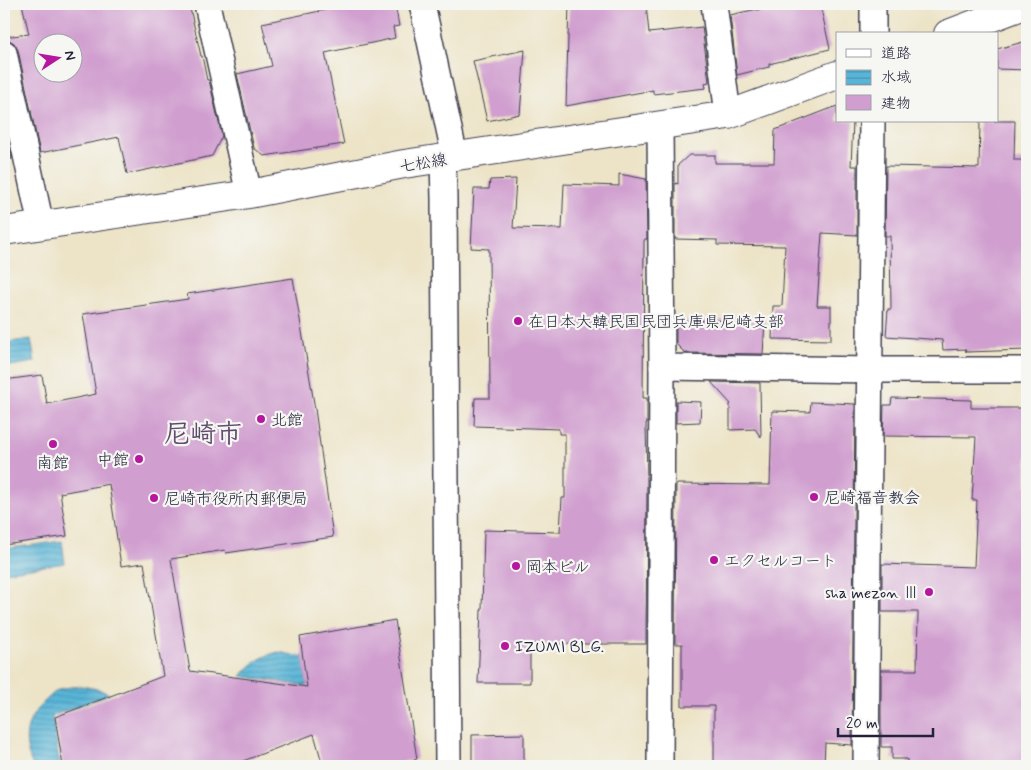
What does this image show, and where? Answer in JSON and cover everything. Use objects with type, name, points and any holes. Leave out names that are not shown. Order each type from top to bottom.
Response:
[{"type":"street","points":[[208,4],[249,194]]},
{"type":"street","points":[[422,4],[449,158],[445,229],[448,766]]},
{"type":"street","points":[[714,4],[728,114]]},
{"type":"street","points":[[873,4],[873,32]]},
{"type":"street","points":[[953,32],[1027,4]]},
{"type":"street","points":[[4,53],[41,225]]},
{"type":"street","name":"七松線","points":[[4,231],[249,194],[404,164],[728,114],[836,75]]},
{"type":"street","points":[[866,766],[872,122]]},
{"type":"street","points":[[660,126],[662,367],[660,766]]},
{"type":"street","points":[[662,367],[1027,370]]},
{"type":"water","points":[[31,339],[35,362],[4,367],[4,343]]},
{"type":"water","points":[[62,541],[65,563],[4,572],[4,549]]},
{"type":"water","points":[[278,652],[303,657],[307,686],[241,676],[257,661]]},
{"type":"water","points":[[81,686],[98,689],[109,694],[52,716],[60,766],[33,766],[26,739],[29,722],[33,715],[56,691]]},
{"type":"building","points":[[22,4],[189,4],[222,136],[212,156],[127,174],[119,137],[40,153],[18,50],[14,43],[4,39],[4,37],[29,34]]},
{"type":"building","points":[[324,4],[395,4],[399,26],[393,27],[395,38],[325,53],[344,144],[264,156],[254,148],[237,74],[272,66],[262,23],[325,10]]},
{"type":"building","points":[[569,4],[646,4],[649,33],[702,27],[709,82],[705,83],[706,88],[653,94],[653,90],[566,106]]},
{"type":"building","points":[[787,4],[820,4],[830,49],[769,64],[769,67],[737,75],[730,15]]},
{"type":"building","points":[[1027,41],[1027,70],[998,69],[998,49]]},
{"type":"building","points":[[525,50],[520,114],[487,121],[473,61]]},
{"type":"building","points":[[836,106],[836,122],[853,122],[851,166],[857,166],[857,235],[822,233],[817,306],[831,306],[831,340],[772,339],[773,306],[782,306],[785,246],[717,245],[717,240],[675,239],[675,183],[678,184],[678,165],[689,155],[715,155],[715,163],[774,163],[775,130]]},
{"type":"building","points":[[4,120],[12,159],[4,160]]},
{"type":"building","points":[[1015,121],[1014,160],[1027,160],[1027,350],[966,352],[965,349],[943,350],[942,340],[886,336],[888,309],[891,309],[890,236],[885,236],[886,166],[979,168],[980,122]]},
{"type":"building","points":[[619,174],[646,179],[647,239],[644,241],[643,398],[647,398],[646,644],[530,644],[530,683],[478,683],[484,530],[560,532],[562,498],[565,498],[565,434],[559,434],[559,429],[474,426],[475,398],[490,398],[489,249],[471,248],[474,189],[489,189],[490,180],[516,179],[513,228],[562,229],[564,184],[619,186]]},
{"type":"building","points":[[293,278],[315,409],[333,537],[226,553],[225,550],[171,559],[190,671],[307,687],[300,637],[395,620],[417,759],[383,766],[323,766],[314,734],[230,766],[63,766],[55,717],[163,676],[144,563],[121,566],[109,484],[60,493],[67,536],[4,545],[4,380],[42,375],[47,404],[96,394],[83,314],[188,299],[187,294]]},
{"type":"building","points":[[765,320],[763,354],[685,353],[676,344],[676,321]]},
{"type":"building","points":[[711,382],[760,383],[761,437],[755,429],[730,430],[731,404]]},
{"type":"building","points":[[892,398],[971,400],[971,408],[1027,408],[1027,766],[907,766],[907,759],[892,759],[892,747],[881,747],[881,670],[917,670],[918,612],[882,612],[882,564],[974,567],[977,500],[972,500],[976,437],[883,436],[884,405],[891,405]]},
{"type":"building","points":[[676,401],[701,402],[700,422],[676,423]]},
{"type":"building","points":[[811,402],[855,404],[852,745],[825,743],[824,766],[714,765],[714,706],[682,706],[682,644],[675,644],[676,484],[770,485],[772,411],[810,412]]},
{"type":"building","points":[[524,734],[524,766],[472,766],[472,735]]},
{"type":"place","name":"在日本大韓民国民団兵庫県尼崎支部","points":[[518,321]]},
{"type":"place","name":"北館","points":[[261,419]]},
{"type":"place","name":"南館","points":[[53,444]]},
{"type":"place","name":"中館","points":[[139,459]]},
{"type":"place","name":"尼崎福音教会","points":[[814,497]]},
{"type":"place","name":"尼崎市役所内郵便局","points":[[154,498]]},
{"type":"place","name":"エクセルコート","points":[[714,560]]},
{"type":"place","name":"岡本ビル","points":[[516,566]]},
{"type":"place","name":"sha mezon Ⅲ","points":[[929,592]]},
{"type":"place","name":"IZUMI BLG.","points":[[505,646]]},
{"type":"district","name":"尼崎市","points":[[203,433]]}]
